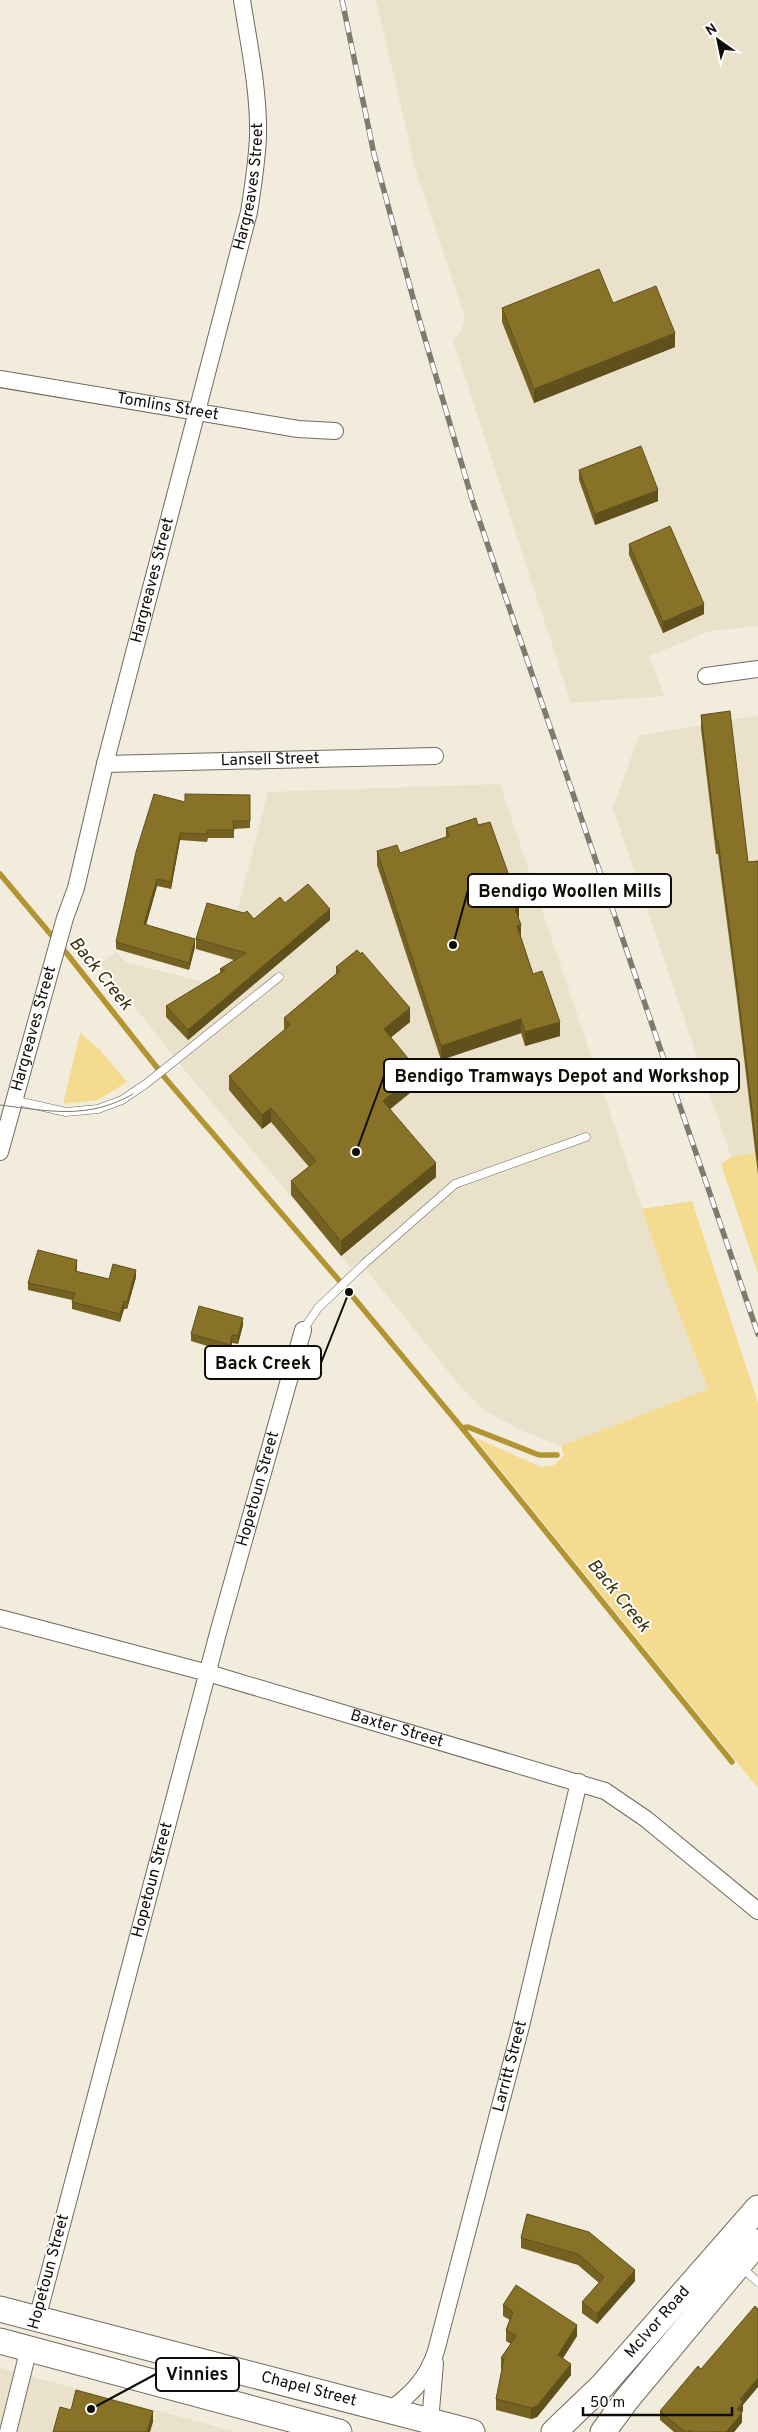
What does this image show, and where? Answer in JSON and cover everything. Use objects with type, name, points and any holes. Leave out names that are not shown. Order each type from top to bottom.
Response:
[{"type":"main road","name":"McIvor Road","points":[[554,2432],[603,2385],[758,2208]]},
{"type":"main road","name":"McIvor Road","points":[[604,2432],[627,2399],[758,2242]]},
{"type":"main road","name":"Chapel Street","points":[[0,2309],[387,2412],[472,2432]]},
{"type":"main road","name":"Hopetoun Street","points":[[29,2348],[37,2318]]},
{"type":"main road","name":"Chapel Street","points":[[0,2341],[339,2432]]},
{"type":"street","name":"Hargreaves Street","points":[[0,1152],[8,1108],[54,960],[65,918],[76,888],[106,764],[249,212],[255,176],[258,135],[256,99],[242,0]]},
{"type":"street","name":"Tomlins Street","points":[[0,379],[298,429],[335,431]]},
{"type":"street","points":[[706,676],[758,669]]},
{"type":"street","name":"Lansell Street","points":[[106,764],[434,756]]},
{"type":"street","name":"Hopetoun Street","points":[[37,2318],[208,1673],[303,1330]]},
{"type":"street","name":"Baxter Street","points":[[0,1618],[208,1673],[605,1791],[624,1802],[758,1911]]},
{"type":"street","name":"Larritt Street","points":[[387,2412],[407,2397],[424,2379],[436,2351],[518,2036],[579,1782]]},
{"type":"street","name":"Hopetoun Street","points":[[8,2432],[29,2348]]},
{"type":"street","name":"Larritt Street","points":[[430,2422],[436,2351]]},
{"type":"lane","points":[[8,1108],[84,1112],[117,1103],[147,1084],[279,977]]},
{"type":"lane","points":[[303,1330],[310,1317],[365,1263],[456,1184],[586,1137]]},
{"type":"lane","points":[[738,2265],[758,2282]]},
{"type":"shaded area","points":[[376,0],[758,0],[758,626],[710,631],[649,656],[664,696],[571,703],[453,340],[461,331],[465,317],[416,171]]},
{"type":"shaded area","points":[[758,715],[758,1175],[755,1153],[731,1157],[613,808],[639,736]]},
{"type":"shaded area","points":[[500,784],[664,1274],[708,1389],[561,1446],[525,1432],[485,1411],[460,1386],[359,1261],[351,1268],[183,1068],[100,963],[116,952],[126,962],[204,982],[222,971],[268,792]]},
{"type":"shaded area","points":[[80,1033],[100,1050],[127,1082],[98,1100],[63,1104]]},
{"type":"shaded area","points":[[755,1153],[758,1175],[758,1273],[721,1164],[731,1157]]},
{"type":"shaded area","points":[[692,1201],[758,1403],[758,1788],[474,1437],[541,1467],[554,1465],[564,1455],[561,1446],[708,1389],[664,1274],[642,1209]]},
{"type":"shaded area","points":[[0,2368],[236,2432],[0,2432]]},
{"type":"building","points":[[599,269],[613,303],[656,286],[675,333],[534,389],[502,308]]},
{"type":"building","points":[[641,446],[658,490],[595,514],[579,470]]},
{"type":"building","points":[[670,526],[704,604],[663,622],[629,544]]},
{"type":"building","points":[[730,711],[748,862],[758,861],[758,1161],[701,715]]},
{"type":"building","points":[[154,794],[185,802],[185,794],[250,795],[250,821],[233,821],[234,830],[208,830],[207,834],[180,833],[171,882],[157,879],[144,924],[195,939],[189,963],[116,942],[136,852]]},
{"type":"building","points":[[476,818],[478,825],[490,822],[519,904],[514,906],[521,925],[517,926],[533,974],[542,971],[560,1022],[525,1032],[521,1019],[441,1046],[377,851],[397,845],[400,853],[449,836],[446,828]]},
{"type":"building","points":[[308,884],[330,909],[188,1030],[166,1006],[225,970],[220,969],[246,953],[196,939],[207,903],[244,913],[247,911],[254,919],[280,897],[285,903]]},
{"type":"building","points":[[357,950],[361,954],[362,952],[410,1008],[384,1029],[416,1068],[416,1074],[383,1101],[436,1163],[341,1241],[291,1181],[316,1161],[271,1108],[262,1115],[229,1076],[290,1025],[284,1018],[340,971],[336,967]]},
{"type":"building","points":[[38,1250],[77,1260],[75,1271],[109,1279],[113,1264],[136,1270],[127,1302],[124,1301],[120,1314],[72,1302],[75,1293],[28,1283]]},
{"type":"building","points":[[199,1306],[243,1318],[238,1336],[232,1335],[230,1345],[191,1334]]},
{"type":"building","points":[[527,2214],[589,2232],[635,2270],[597,2314],[582,2302],[604,2277],[578,2254],[521,2238]]},
{"type":"building","points":[[516,2285],[577,2325],[558,2355],[571,2364],[537,2406],[531,2408],[496,2399],[504,2359],[501,2358],[516,2336],[506,2330],[513,2312],[503,2305]]},
{"type":"building","points":[[755,2306],[758,2309],[758,2378],[740,2399],[743,2402],[737,2409],[742,2413],[726,2432],[692,2432],[689,2430],[685,2432],[660,2411],[698,2366],[701,2369]]},
{"type":"building","points":[[76,2390],[153,2411],[147,2432],[53,2432],[60,2407],[71,2410]]},
{"type":"waterway","name":"Back Creek","points":[[0,874],[68,955],[166,1079],[349,1292],[462,1428],[732,1762]]},
{"type":"waterway","points":[[462,1428],[468,1427],[539,1455],[557,1455]]},
{"type":"tram line","points":[[0,1105],[68,1112],[100,1108],[133,1094]]},
{"type":"railway","points":[[342,0],[374,154],[415,305],[472,499],[758,1334]]},
{"type":"place","name":"Bendigo Woollen Mills","points":[[453,945]]},
{"type":"place","name":"Bendigo Tramways Depot and Workshop","points":[[356,1152]]},
{"type":"place","name":"Back Creek","points":[[349,1292]]},
{"type":"place","name":"Vinnies","points":[[91,2409]]}]
